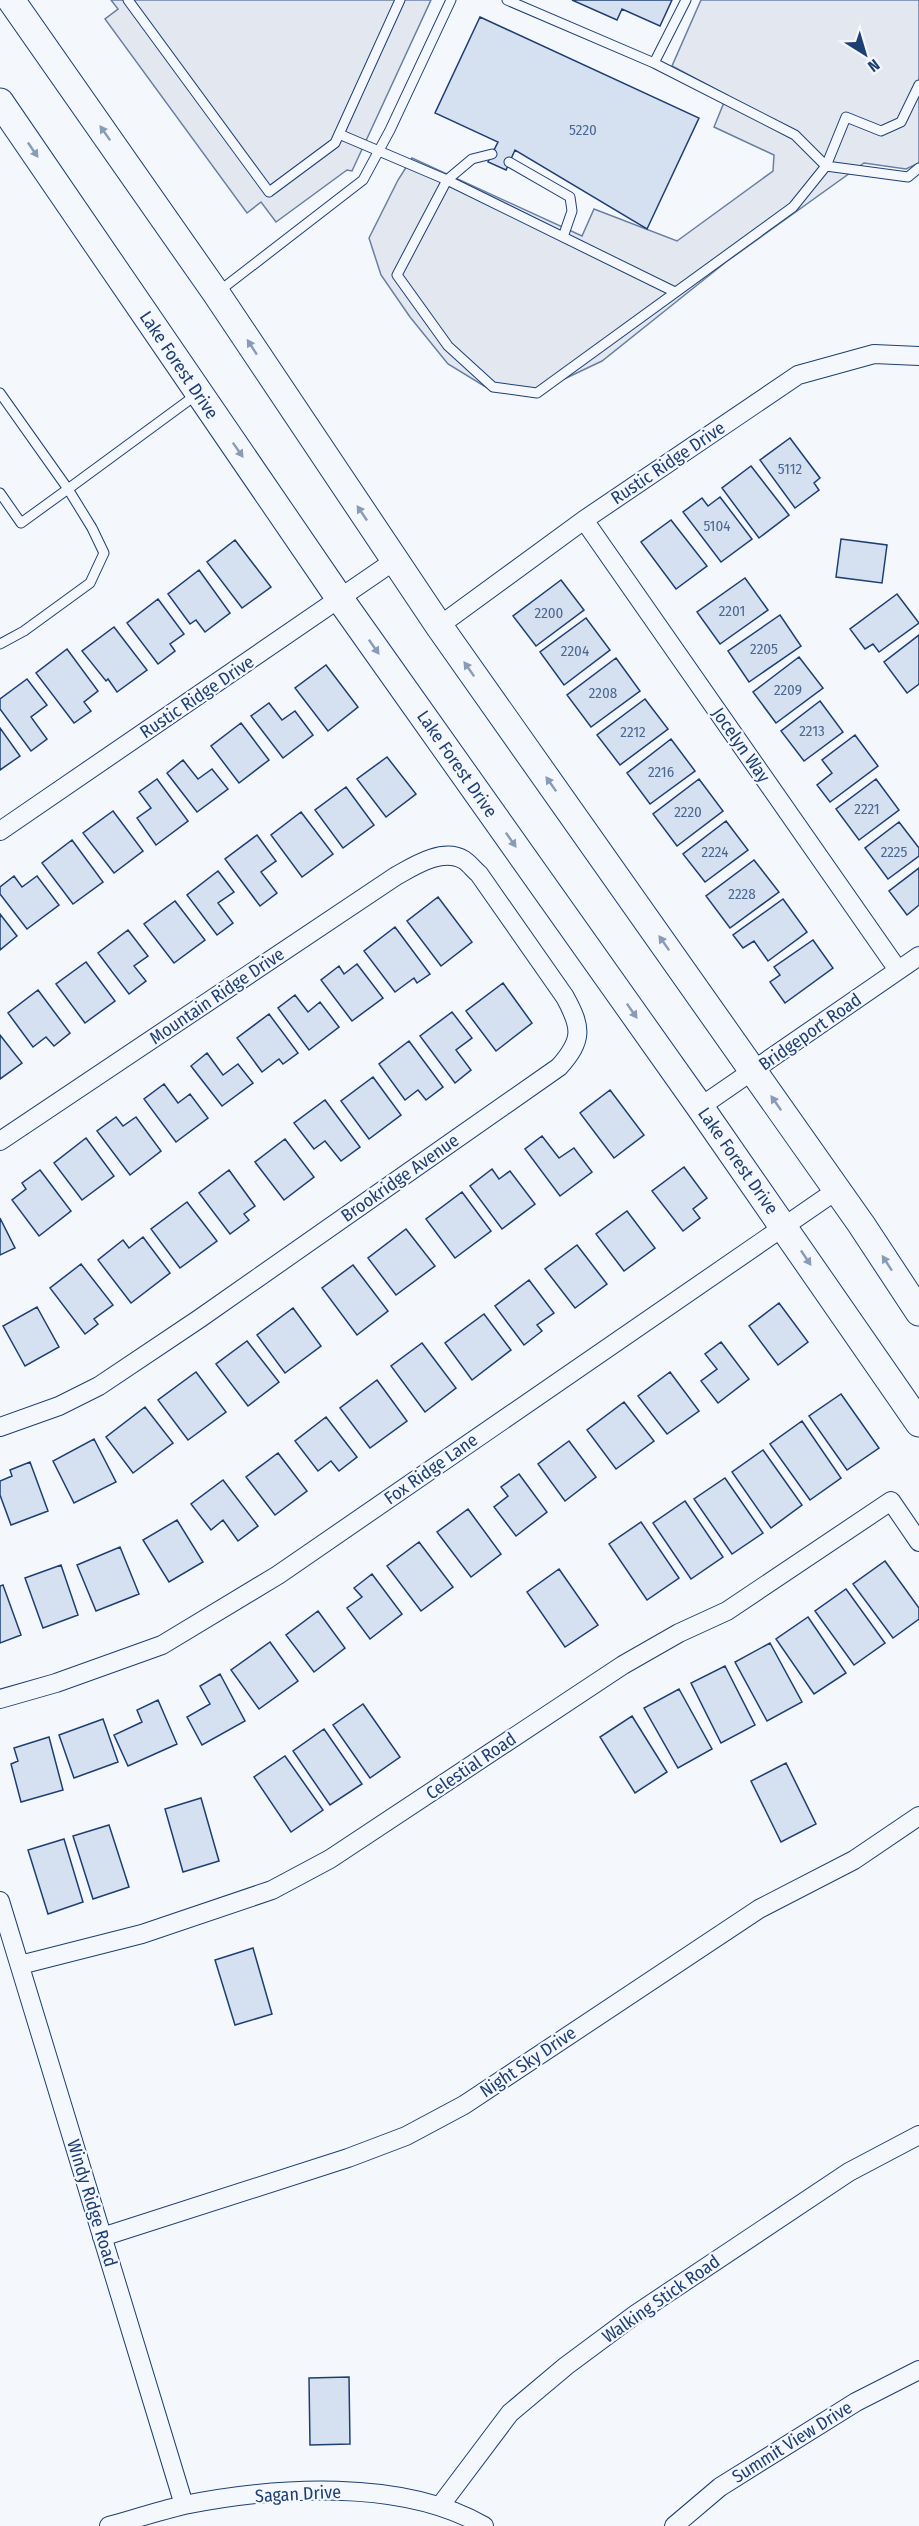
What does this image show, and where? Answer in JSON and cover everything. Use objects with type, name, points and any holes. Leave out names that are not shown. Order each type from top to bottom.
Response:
[{"type":"main road","points":[[13,3],[216,293],[438,626],[754,1071],[919,1312]]},
{"type":"main road","name":"Lake Forest Drive","points":[[0,102],[340,599],[784,1226],[919,1423]]},
{"type":"street","name":"Rustic Ridge Drive","points":[[438,626],[584,520],[798,375],[874,354],[919,356]]},
{"type":"street","name":"Jocelyn Way","points":[[584,520],[898,970]]},
{"type":"street","name":"Rustic Ridge Drive","points":[[0,831],[394,561]]},
{"type":"street","name":"Mountain Ridge Drive","points":[[0,1141],[396,876],[436,857]]},
{"type":"street","name":"Brookridge Avenue","points":[[0,1426],[60,1406],[99,1386],[199,1319],[559,1067],[572,1052],[579,1030],[576,1018],[565,997],[491,891],[464,860],[436,857]]},
{"type":"street","name":"Bridgeport Road","points":[[700,1107],[919,956]]},
{"type":"street","name":"Fox Ridge Lane","points":[[0,1699],[56,1683],[162,1645],[268,1581],[837,1190]]},
{"type":"street","name":"Celestial Road","points":[[20,1965],[142,1934],[272,1890],[330,1859],[623,1665],[679,1633],[727,1611],[891,1501],[919,1542]]},
{"type":"street","name":"Night Sky Drive","points":[[102,2237],[348,2158],[406,2136],[464,2105],[759,1909],[854,1860],[919,1816]]},
{"type":"street","name":"Windy Ridge Road","points":[[0,1901],[184,2505]]},
{"type":"street","name":"Walking Stick Road","points":[[440,2506],[510,2413],[566,2366],[636,2314],[849,2172],[919,2135]]},
{"type":"street","name":"Summit View Drive","points":[[674,2526],[720,2487],[856,2402],[919,2370]]},
{"type":"street","name":"Sagan Drive","points":[[109,2526],[184,2505],[285,2492],[333,2490],[382,2494],[440,2506],[484,2526]]},
{"type":"lane","points":[[128,0],[269,192],[335,143],[400,0]]},
{"type":"lane","points":[[216,293],[363,180],[451,0]]},
{"type":"lane","points":[[507,0],[654,63],[795,135],[826,166],[908,177],[919,168]]},
{"type":"lane","points":[[654,63],[686,0]]},
{"type":"lane","points":[[492,154],[472,159],[447,180],[397,275],[448,346],[494,387],[537,393],[793,207],[826,166],[846,117],[881,131],[901,122],[919,85]]},
{"type":"lane","points":[[339,134],[447,180],[675,292]]},
{"type":"lane","points":[[509,162],[570,197],[572,211],[563,237]]},
{"type":"lane","points":[[0,393],[68,489],[104,553],[90,583],[24,631],[0,644]]},
{"type":"lane","points":[[0,493],[21,523],[198,394]]},
{"type":"shaded area","points":[[111,0],[431,0],[352,171],[347,170],[276,222],[261,202],[247,213],[105,19],[118,9]]},
{"type":"shaded area","points":[[701,0],[919,0],[919,163],[906,169],[864,163],[726,262],[602,361],[539,391],[489,389],[448,364],[410,317],[381,275],[369,238],[398,180],[412,158],[582,236],[594,209],[677,241],[773,171],[774,155],[714,127],[727,95],[672,66]]},
{"type":"building","points":[[572,0],[672,0],[660,26],[622,9],[617,20]]},
{"type":"building","points":[[480,17],[699,118],[647,229],[515,150],[506,170],[488,162],[498,142],[435,113]]},
{"type":"building","points":[[790,438],[820,478],[814,483],[819,490],[795,508],[760,460]]},
{"type":"building","points":[[751,466],[789,515],[759,538],[722,488]]},
{"type":"building","points":[[720,497],[752,539],[721,562],[683,512],[702,498],[708,506]]},
{"type":"building","points":[[671,520],[707,566],[676,589],[641,542]]},
{"type":"building","points":[[841,539],[887,545],[882,583],[836,577]]},
{"type":"building","points":[[235,540],[271,587],[242,608],[207,562]]},
{"type":"building","points":[[199,570],[230,613],[205,632],[196,620],[190,624],[168,594]]},
{"type":"building","points":[[745,578],[768,610],[720,644],[697,612]]},
{"type":"building","points":[[561,580],[584,610],[536,646],[513,616]]},
{"type":"building","points":[[897,594],[919,623],[879,652],[873,644],[865,649],[850,629]]},
{"type":"building","points":[[158,599],[184,634],[170,644],[175,651],[158,664],[127,623]]},
{"type":"building","points":[[780,615],[801,646],[749,682],[728,651]]},
{"type":"building","points":[[586,618],[610,650],[564,685],[540,652]]},
{"type":"building","points":[[114,627],[147,670],[117,692],[82,651]]},
{"type":"building","points":[[919,635],[919,684],[907,693],[884,662]]},
{"type":"building","points":[[67,649],[98,691],[84,702],[91,711],[74,723],[36,673]]},
{"type":"building","points":[[799,657],[823,688],[776,723],[753,692]]},
{"type":"building","points":[[616,658],[640,691],[591,727],[567,695]]},
{"type":"building","points":[[326,665],[358,707],[328,731],[295,688]]},
{"type":"building","points":[[27,679],[47,705],[31,717],[47,739],[31,751],[0,709],[0,699]]},
{"type":"building","points":[[645,699],[668,729],[620,765],[597,735]]},
{"type":"building","points":[[820,701],[843,732],[804,761],[781,731]]},
{"type":"building","points":[[269,703],[282,720],[295,711],[313,735],[283,758],[251,716]]},
{"type":"building","points":[[241,723],[269,760],[239,783],[211,746]]},
{"type":"building","points":[[0,728],[20,756],[0,770]]},
{"type":"building","points":[[855,735],[878,766],[830,802],[817,785],[832,773],[822,760]]},
{"type":"building","points":[[671,739],[695,771],[650,804],[627,773]]},
{"type":"building","points":[[387,757],[416,794],[386,817],[357,779]]},
{"type":"building","points":[[183,760],[198,779],[212,769],[228,789],[197,812],[167,773]]},
{"type":"building","points":[[157,779],[188,821],[156,845],[137,818],[151,808],[139,792]]},
{"type":"building","points":[[699,779],[723,811],[677,846],[653,814]]},
{"type":"building","points":[[876,779],[899,810],[859,840],[836,809]]},
{"type":"building","points":[[346,787],[374,825],[343,848],[315,810]]},
{"type":"building","points":[[113,811],[143,851],[114,873],[83,833]]},
{"type":"building","points":[[301,812],[333,854],[302,877],[271,835]]},
{"type":"building","points":[[726,821],[748,850],[705,882],[683,854]]},
{"type":"building","points":[[899,822],[919,848],[919,856],[888,879],[865,848]]},
{"type":"building","points":[[257,835],[276,861],[261,872],[277,893],[260,906],[225,859]]},
{"type":"building","points":[[72,840],[103,882],[73,904],[42,863]]},
{"type":"building","points":[[754,860],[779,892],[730,928],[706,896]]},
{"type":"building","points":[[919,868],[919,905],[907,915],[889,891]]},
{"type":"building","points":[[218,871],[234,892],[218,903],[233,923],[217,935],[187,895]]},
{"type":"building","points":[[14,876],[22,887],[37,876],[59,905],[27,929],[0,894],[0,887]]},
{"type":"building","points":[[438,897],[472,942],[441,966],[407,921]]},
{"type":"building","points":[[783,899],[807,932],[768,961],[754,941],[743,948],[733,935]]},
{"type":"building","points":[[175,901],[205,940],[174,963],[144,924]]},
{"type":"building","points":[[0,914],[17,936],[0,950]]},
{"type":"building","points":[[395,927],[430,974],[417,983],[414,978],[395,992],[364,951]]},
{"type":"building","points":[[128,930],[148,956],[134,966],[146,981],[129,994],[98,953]]},
{"type":"building","points":[[813,940],[833,968],[785,1003],[770,982],[780,975],[774,967]]},
{"type":"building","points":[[86,962],[115,1001],[85,1023],[56,984]]},
{"type":"building","points":[[357,964],[383,998],[352,1021],[321,980],[339,966],[344,974]]},
{"type":"building","points":[[503,983],[532,1023],[496,1051],[466,1011]]},
{"type":"building","points":[[38,990],[70,1033],[54,1046],[46,1037],[33,1047],[8,1013]]},
{"type":"building","points":[[295,995],[308,1012],[320,1002],[339,1027],[309,1050],[278,1008]]},
{"type":"building","points":[[452,1012],[472,1038],[456,1050],[471,1070],[455,1083],[420,1036]]},
{"type":"building","points":[[269,1014],[298,1053],[283,1064],[279,1059],[262,1072],[237,1038]]},
{"type":"building","points":[[0,1035],[22,1063],[0,1079]]},
{"type":"building","points":[[409,1041],[443,1087],[426,1100],[418,1090],[405,1100],[379,1064]]},
{"type":"building","points":[[207,1053],[223,1075],[238,1064],[253,1083],[222,1106],[191,1066]]},
{"type":"building","points":[[373,1077],[401,1115],[369,1139],[341,1101]]},
{"type":"building","points":[[164,1084],[178,1103],[190,1094],[208,1118],[176,1142],[144,1099]]},
{"type":"building","points":[[610,1090],[644,1135],[614,1158],[580,1113]]},
{"type":"building","points":[[325,1100],[360,1147],[341,1161],[325,1141],[314,1149],[294,1123]]},
{"type":"building","points":[[116,1117],[123,1126],[136,1117],[161,1151],[130,1175],[97,1131]]},
{"type":"building","points":[[542,1136],[559,1158],[574,1148],[592,1172],[560,1196],[525,1149]]},
{"type":"building","points":[[86,1138],[114,1176],[82,1200],[54,1163]]},
{"type":"building","points":[[285,1139],[314,1177],[284,1200],[255,1162]]},
{"type":"building","points":[[684,1167],[707,1198],[693,1209],[700,1218],[683,1231],[652,1191]]},
{"type":"building","points":[[492,1169],[499,1179],[510,1171],[535,1204],[502,1229],[470,1186]]},
{"type":"building","points":[[40,1170],[71,1211],[39,1236],[12,1200],[26,1189],[22,1183]]},
{"type":"building","points":[[229,1170],[255,1206],[244,1214],[249,1220],[230,1234],[199,1193]]},
{"type":"building","points":[[462,1192],[491,1231],[455,1258],[426,1219]]},
{"type":"building","points":[[187,1202],[217,1241],[180,1268],[151,1229]]},
{"type":"building","points":[[627,1211],[655,1248],[624,1271],[596,1234]]},
{"type":"building","points":[[0,1218],[15,1248],[0,1255]]},
{"type":"building","points":[[406,1229],[435,1266],[396,1295],[368,1258]]},
{"type":"building","points":[[143,1237],[170,1273],[131,1303],[98,1260],[123,1240],[129,1248]]},
{"type":"building","points":[[577,1245],[607,1284],[575,1308],[545,1269]]},
{"type":"building","points":[[81,1264],[113,1305],[94,1319],[98,1324],[85,1334],[50,1288]]},
{"type":"building","points":[[353,1265],[388,1311],[357,1335],[322,1288]]},
{"type":"building","points":[[529,1280],[554,1313],[537,1325],[542,1331],[524,1345],[495,1306]]},
{"type":"building","points":[[779,1303],[808,1342],[778,1365],[749,1326]]},
{"type":"building","points":[[37,1307],[59,1347],[25,1366],[3,1326]]},
{"type":"building","points":[[293,1308],[321,1346],[285,1373],[257,1335]]},
{"type":"building","points":[[484,1314],[511,1350],[472,1380],[445,1343]]},
{"type":"building","points":[[247,1341],[279,1382],[248,1406],[216,1364]]},
{"type":"building","points":[[721,1342],[749,1379],[718,1403],[701,1381],[717,1369],[705,1354]]},
{"type":"building","points":[[422,1343],[456,1388],[425,1412],[391,1366]]},
{"type":"building","points":[[196,1372],[226,1412],[188,1440],[158,1400]]},
{"type":"building","points":[[670,1372],[699,1411],[667,1434],[638,1396]]},
{"type":"building","points":[[377,1380],[407,1421],[370,1448],[340,1408]]},
{"type":"building","points":[[841,1394],[879,1448],[847,1470],[809,1416]]},
{"type":"building","points":[[624,1402],[654,1441],[616,1469],[587,1430]]},
{"type":"building","points":[[145,1407],[173,1443],[133,1473],[106,1437]]},
{"type":"building","points":[[326,1417],[357,1457],[339,1471],[331,1461],[318,1471],[295,1441]]},
{"type":"building","points":[[802,1421],[841,1478],[810,1500],[770,1444]]},
{"type":"building","points":[[94,1439],[116,1482],[74,1503],[53,1461]]},
{"type":"building","points":[[569,1441],[596,1477],[565,1501],[538,1464]]},
{"type":"building","points":[[763,1450],[802,1505],[771,1528],[732,1472]]},
{"type":"building","points":[[278,1453],[307,1491],[275,1515],[246,1477]]},
{"type":"building","points":[[30,1462],[48,1511],[11,1525],[0,1495],[0,1481],[12,1476],[10,1470]]},
{"type":"building","points":[[519,1474],[547,1512],[516,1536],[494,1507],[508,1496],[501,1487]]},
{"type":"building","points":[[725,1478],[763,1533],[732,1554],[694,1499]]},
{"type":"building","points":[[223,1480],[258,1526],[238,1541],[223,1520],[211,1530],[191,1504]]},
{"type":"building","points":[[685,1501],[723,1557],[691,1579],[653,1523]]},
{"type":"building","points":[[468,1509],[501,1554],[471,1577],[437,1532]]},
{"type":"building","points":[[177,1520],[203,1562],[169,1582],[143,1540]]},
{"type":"building","points":[[641,1522],[679,1578],[647,1600],[609,1544]]},
{"type":"building","points":[[419,1542],[453,1587],[421,1611],[387,1566]]},
{"type":"building","points":[[120,1547],[139,1594],[96,1611],[77,1565]]},
{"type":"building","points":[[885,1561],[919,1608],[919,1619],[893,1638],[853,1584]]},
{"type":"building","points":[[61,1565],[78,1615],[43,1628],[25,1578]]},
{"type":"building","points":[[559,1569],[598,1625],[565,1647],[527,1592]]},
{"type":"building","points":[[372,1574],[402,1614],[370,1639],[347,1608],[362,1597],[354,1588]]},
{"type":"building","points":[[3,1585],[21,1635],[0,1643],[0,1586]]},
{"type":"building","points":[[846,1589],[885,1643],[854,1665],[815,1611]]},
{"type":"building","points":[[318,1611],[345,1648],[314,1672],[286,1635]]},
{"type":"building","points":[[808,1617],[846,1673],[814,1694],[776,1639]]},
{"type":"building","points":[[270,1642],[298,1681],[259,1709],[231,1670]]},
{"type":"building","points":[[770,1643],[802,1702],[767,1721],[735,1662]]},
{"type":"building","points":[[725,1666],[755,1725],[721,1743],[691,1683]]},
{"type":"building","points":[[220,1674],[245,1721],[202,1745],[187,1717],[210,1704],[200,1686]]},
{"type":"building","points":[[679,1689],[712,1749],[678,1768],[644,1708]]},
{"type":"building","points":[[158,1700],[177,1744],[128,1766],[114,1735],[142,1722],[137,1710]]},
{"type":"building","points":[[363,1704],[400,1757],[370,1778],[333,1725]]},
{"type":"building","points":[[632,1716],[667,1772],[635,1793],[600,1737]]},
{"type":"building","points":[[103,1719],[118,1762],[74,1778],[59,1735]]},
{"type":"building","points":[[324,1729],[362,1784],[330,1805],[293,1751]]},
{"type":"building","points":[[49,1737],[63,1790],[21,1802],[11,1764],[18,1761],[14,1748]]},
{"type":"building","points":[[285,1756],[323,1810],[291,1832],[254,1777]]},
{"type":"building","points":[[786,1763],[816,1824],[781,1842],[751,1781]]},
{"type":"building","points":[[201,1798],[219,1861],[183,1872],[165,1809]]},
{"type":"building","points":[[109,1825],[129,1887],[93,1899],[73,1836]]},
{"type":"building","points":[[64,1839],[83,1902],[48,1914],[28,1850]]},
{"type":"building","points":[[253,1948],[272,2014],[235,2025],[215,1960]]},
{"type":"building","points":[[349,2377],[350,2444],[310,2445],[309,2378]]}]
